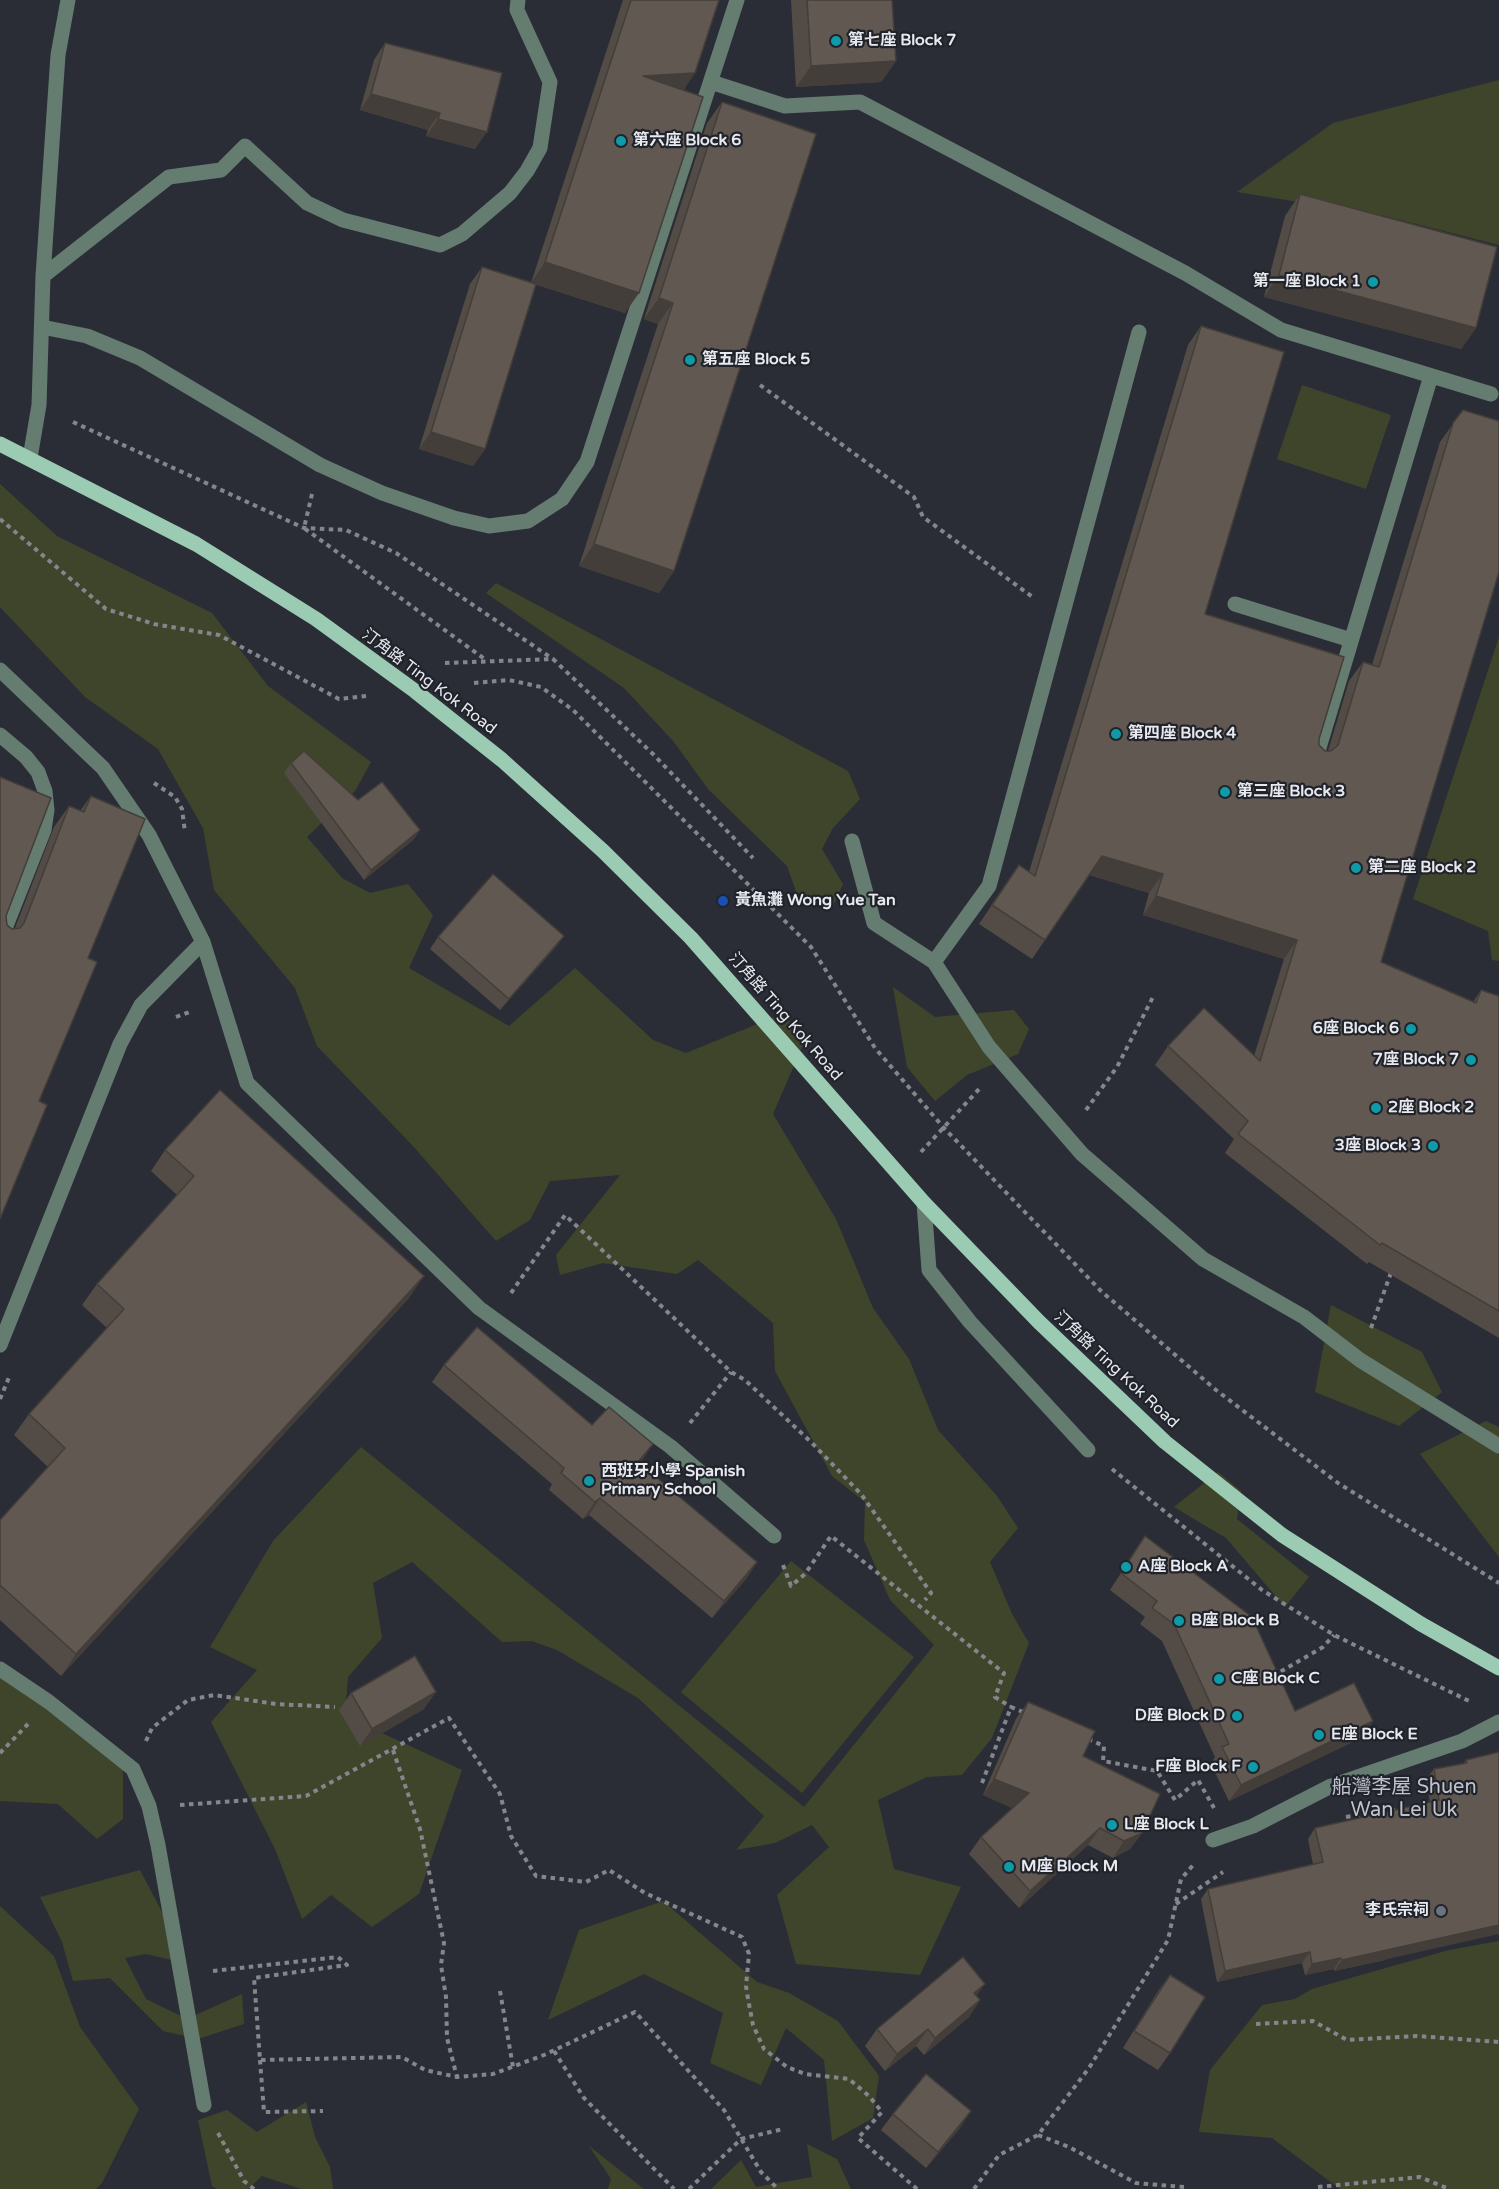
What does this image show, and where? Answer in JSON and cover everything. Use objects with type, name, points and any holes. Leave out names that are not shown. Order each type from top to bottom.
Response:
[{"type":"main road","name":"汀角路 Ting Kok Road","points":[[0,444],[196,544],[316,619],[415,691],[502,760],[603,851],[691,938],[924,1203],[1039,1322],[1164,1442],[1282,1535],[1421,1623],[1499,1668]]},
{"type":"street","points":[[30,458],[39,405],[43,276],[58,55],[68,0]]},
{"type":"street","points":[[43,276],[169,177],[220,170],[245,146],[307,203],[343,220],[440,245],[462,234],[510,193],[540,148],[550,82],[517,9],[518,0]]},
{"type":"street","points":[[42,327],[87,336],[140,358],[320,465],[382,493],[454,518],[489,526],[528,521],[562,499],[587,462],[737,0]]},
{"type":"street","points":[[711,82],[785,106],[860,102],[1185,273],[1281,330],[1491,394]]},
{"type":"street","points":[[934,962],[989,886],[1139,332]]},
{"type":"street","points":[[1315,761],[1431,376]]},
{"type":"street","points":[[1235,604],[1352,640]]},
{"type":"street","points":[[0,670],[103,768],[149,835],[203,942],[247,1083],[470,1299],[672,1447],[774,1536]]},
{"type":"street","points":[[0,735],[26,757],[38,772],[45,791],[47,810],[44,830],[0,941]]},
{"type":"street","points":[[852,841],[874,923],[934,962],[989,1047],[1082,1154],[1203,1259],[1304,1317],[1360,1360],[1499,1446]]},
{"type":"street","points":[[0,1345],[120,1044],[141,1005],[203,942]]},
{"type":"street","points":[[924,1203],[929,1270],[970,1322],[1088,1450]]},
{"type":"street","points":[[0,1669],[49,1702],[133,1769],[149,1806],[204,2105]]},
{"type":"street","points":[[1213,1840],[1253,1826],[1331,1785],[1462,1741],[1499,1722]]},
{"type":"path","points":[[760,385],[914,497],[923,517],[1062,618]]},
{"type":"path","points":[[73,422],[304,528],[486,660]]},
{"type":"path","points":[[0,519],[106,609],[154,624],[219,635],[339,699],[366,696]]},
{"type":"path","points":[[304,528],[346,530],[396,553],[552,658],[653,754],[753,858]]},
{"type":"path","points":[[445,663],[552,658]]},
{"type":"path","points":[[474,683],[509,681],[541,687],[581,718],[811,947],[875,1048],[944,1128],[1101,1291],[1216,1390],[1338,1483],[1499,1584]]},
{"type":"path","points":[[1067,1137],[1117,1067],[1154,995]]},
{"type":"path","points":[[921,1152],[1001,1062]]},
{"type":"path","points":[[494,1318],[565,1215],[731,1372],[744,1380],[812,1443],[861,1494],[931,1593],[925,1600]]},
{"type":"path","points":[[1360,1360],[1392,1268]]},
{"type":"path","points":[[672,1447],[731,1372]]},
{"type":"path","points":[[1088,1450],[1262,1590],[1334,1635],[1480,1707]]},
{"type":"path","points":[[774,1536],[791,1586],[805,1574],[831,1536],[1004,1673],[995,1697],[1032,1716]]},
{"type":"path","points":[[1269,1677],[1323,1647],[1334,1635]]},
{"type":"path","points":[[133,1769],[152,1728],[188,1700],[214,1695],[276,1704],[335,1707]]},
{"type":"path","points":[[0,1754],[49,1702]]},
{"type":"path","points":[[982,1783],[1011,1707]]},
{"type":"path","points":[[149,1806],[236,1803],[306,1796],[449,1718],[500,1794],[510,1836],[536,1876],[586,1882],[609,1870],[645,1893],[742,1937],[749,1954],[746,1986],[753,2025],[764,2049],[787,2067],[805,2074],[849,2079],[869,2096],[882,2112],[858,2138],[917,2189]]},
{"type":"path","points":[[1083,1737],[1104,1746],[1103,1761],[1098,1772]]},
{"type":"path","points":[[393,1749],[420,1829],[444,1942],[441,1965],[446,1997],[447,2038],[457,2077]]},
{"type":"path","points":[[1103,1761],[1157,1771],[1174,1800],[1198,1780],[1228,1835]]},
{"type":"path","points":[[1336,1819],[1405,1808]]},
{"type":"path","points":[[974,2189],[999,2155],[1038,2135],[1089,2068],[1168,1940],[1181,1879],[1213,1840]]},
{"type":"path","points":[[1176,1904],[1228,1868]]},
{"type":"path","points":[[181,1976],[338,1957],[347,1965],[254,1977],[264,2112],[323,2111]]},
{"type":"path","points":[[500,1991],[513,2067]]},
{"type":"path","points":[[260,2060],[402,2057],[425,2070],[457,2077],[493,2074],[554,2051],[636,2012],[724,2110],[761,2172],[778,2189]]},
{"type":"path","points":[[1256,2024],[1313,2021],[1347,2040],[1417,2036],[1499,2042]]},
{"type":"path","points":[[554,2051],[584,2098],[674,2189]]},
{"type":"path","points":[[204,2105],[246,2189]]},
{"type":"path","points":[[689,2189],[741,2139],[783,2129]]},
{"type":"path","points":[[1038,2135],[1069,2147],[1137,2183],[1184,2187]]},
{"type":"path","points":[[1318,2187],[1420,2177],[1449,2189]]},
{"type":"path","points":[[244,2181],[254,2189]]},
{"type":"green space","points":[[1499,80],[1499,245],[1385,216],[1237,192],[1333,123]]},
{"type":"green space","points":[[1302,385],[1391,415],[1366,489],[1277,459]]},
{"type":"green space","points":[[0,484],[57,536],[212,613],[268,686],[371,762],[355,791],[307,837],[342,878],[370,893],[408,884],[433,915],[409,968],[509,1026],[575,968],[653,1040],[686,1053],[782,1014],[806,1038],[773,1114],[836,1219],[873,1308],[909,1359],[938,1430],[997,1496],[1018,1528],[990,1562],[1012,1614],[1029,1643],[992,1738],[962,1775],[927,1777],[878,1800],[894,1869],[961,1887],[920,1975],[796,1964],[777,1895],[829,1847],[812,1825],[775,1843],[736,1850],[764,1816],[638,1698],[557,1650],[532,1641],[502,1642],[412,1562],[373,1583],[382,1638],[348,1677],[345,1716],[462,1770],[419,1894],[372,1927],[331,1895],[302,1919],[275,1849],[211,1722],[257,1670],[210,1647],[273,1541],[361,1447],[804,1807],[934,1645],[890,1600],[864,1540],[865,1502],[832,1476],[775,1371],[773,1323],[698,1260],[677,1274],[603,1263],[560,1275],[556,1255],[620,1175],[550,1181],[530,1220],[496,1241],[413,1146],[317,1046],[295,988],[214,890],[203,828],[158,749],[85,697],[0,607]]},
{"type":"green space","points":[[496,583],[848,771],[860,799],[833,828],[822,849],[843,884],[833,906],[799,900],[787,866],[708,789],[674,742],[624,688],[486,593]]},
{"type":"green space","points":[[1499,637],[1499,961],[1492,960],[1488,931],[1413,899]]},
{"type":"green space","points":[[893,987],[935,1017],[1014,1010],[1029,1029],[1018,1054],[967,1075],[935,1101],[907,1067]]},
{"type":"green space","points":[[1331,1305],[1422,1352],[1442,1392],[1399,1426],[1315,1392]]},
{"type":"green space","points":[[1486,1421],[1499,1427],[1499,1557],[1420,1454]]},
{"type":"green space","points":[[1218,1472],[1241,1491],[1237,1519],[1309,1577],[1285,1607],[1226,1538],[1174,1507]]},
{"type":"green space","points":[[791,1561],[914,1657],[802,1793],[681,1692]]},
{"type":"green space","points":[[0,1667],[123,1760],[123,1819],[97,1839],[58,1804],[0,1801]]},
{"type":"green space","points":[[140,1870],[175,1937],[176,1961],[146,1954],[125,1958],[146,1999],[187,2019],[242,1994],[244,2024],[198,2039],[163,2031],[110,1978],[73,1981],[62,1942],[40,1897]]},
{"type":"green space","points":[[663,1901],[757,1982],[789,1993],[838,2021],[879,2076],[873,2118],[832,2141],[824,2060],[786,2028],[761,2085],[710,2063],[723,2013],[644,1974],[548,2020],[579,1930]]},
{"type":"green space","points":[[0,1906],[54,1956],[80,2027],[139,2109],[102,2183],[96,2189],[0,2189]]},
{"type":"green space","points":[[1499,1941],[1499,2189],[1340,2189],[1272,2138],[1199,2132],[1210,2070],[1262,2005],[1295,1999],[1312,1989],[1449,1950]]},
{"type":"green space","points":[[306,2102],[315,2137],[330,2167],[333,2189],[301,2189],[262,2176],[248,2189],[217,2189],[212,2186],[198,2120],[227,2110],[257,2132]]},
{"type":"green space","points":[[807,2144],[837,2159],[851,2189],[711,2189],[741,2160],[756,2187],[812,2177]]},
{"type":"green space","points":[[589,2146],[644,2189],[608,2189],[611,2179]]},
{"type":"building","name":"第六座 Block 6","points":[[631,0],[719,0],[695,73],[643,76],[703,97],[639,293],[545,262]]},
{"type":"building","name":"第七座 Block 7","points":[[807,0],[892,0],[896,61],[811,66]]},
{"type":"building","points":[[385,43],[502,73],[487,132],[438,119],[440,113],[371,94]]},
{"type":"building","name":"第五座 Block 5","points":[[722,102],[816,134],[674,571],[594,544],[673,303],[659,298]]},
{"type":"building","name":"第一座 Block 1","points":[[1300,194],[1497,247],[1476,328],[1279,275]]},
{"type":"building","points":[[482,267],[536,284],[485,449],[431,432]]},
{"type":"building","points":[[1201,326],[1284,352],[1205,614],[1344,657],[1319,739],[1319,745],[1325,751],[1331,751],[1338,745],[1363,662],[1379,667],[1453,423],[1463,410],[1499,421],[1499,572],[1381,962],[1476,1003],[1481,990],[1499,996],[1499,1311],[1382,1243],[1380,1245],[1238,1134],[1248,1121],[1168,1046],[1204,1008],[1260,1061],[1297,940],[1156,896],[1163,874],[1102,856],[1045,940],[992,905],[1019,865],[1035,876]]},
{"type":"building","points":[[304,751],[358,800],[382,782],[420,830],[371,870],[291,763]]},
{"type":"building","points":[[0,777],[51,798],[6,916],[7,925],[12,929],[20,928],[24,923],[69,806],[84,812],[91,796],[145,819],[88,958],[97,962],[39,1101],[47,1105],[0,1219]]},
{"type":"building","points":[[493,874],[564,936],[509,999],[438,937]]},
{"type":"building","points":[[220,1090],[424,1276],[76,1654],[0,1585],[0,1520],[65,1448],[29,1414],[124,1309],[97,1284],[194,1176],[165,1150]]},
{"type":"building","name":"西班牙小學 Spanish Primary School","points":[[477,1327],[592,1425],[609,1407],[653,1444],[638,1462],[757,1562],[724,1601],[600,1498],[595,1502],[561,1473],[564,1468],[444,1365]]},
{"type":"building","points":[[1145,1536],[1252,1617],[1295,1711],[1354,1683],[1373,1721],[1241,1785],[1222,1747],[1229,1744],[1174,1624],[1152,1608],[1157,1601],[1121,1573]]},
{"type":"building","points":[[415,1656],[436,1692],[372,1729],[351,1693]]},
{"type":"building","points":[[1028,1702],[1095,1731],[1083,1756],[1160,1794],[1142,1833],[1124,1841],[1100,1828],[1030,1891],[981,1837],[1029,1793],[994,1779]]},
{"type":"building","points":[[1499,1752],[1499,1925],[1342,1960],[1341,1958],[1312,1964],[1310,1952],[1225,1971],[1208,1889],[1323,1862],[1315,1828],[1439,1800],[1434,1769],[1467,1763],[1466,1760]]},
{"type":"building","points":[[963,1957],[985,1984],[974,1993],[980,2000],[935,2038],[928,2029],[897,2054],[877,2029]]},
{"type":"building","points":[[1170,1975],[1205,1997],[1170,2053],[1134,2031]]},
{"type":"building","points":[[926,2074],[971,2111],[938,2152],[893,2114]]},
{"type":"place","name":"第七座 Block 7","points":[[836,41]]},
{"type":"place","name":"第六座 Block 6","points":[[621,141]]},
{"type":"place","name":"第一座 Block 1","points":[[1373,282]]},
{"type":"place","name":"第五座 Block 5","points":[[690,360]]},
{"type":"place","name":"第四座 Block 4","points":[[1116,734]]},
{"type":"place","name":"第三座 Block 3","points":[[1225,792]]},
{"type":"place","name":"第二座 Block 2","points":[[1356,868]]},
{"type":"place","name":"黃魚灘 Wong Yue Tan","points":[[723,901]]},
{"type":"place","name":"6座 Block 6","points":[[1411,1029]]},
{"type":"place","name":"7座 Block 7","points":[[1471,1060]]},
{"type":"place","name":"2座 Block 2","points":[[1376,1108]]},
{"type":"place","name":"3座 Block 3","points":[[1433,1146]]},
{"type":"place","name":"西班牙小學 Spanish Primary School","points":[[589,1481]]},
{"type":"place","name":"A座 Block A","points":[[1126,1567]]},
{"type":"place","name":"B座 Block B","points":[[1179,1621]]},
{"type":"place","name":"C座 Block C","points":[[1219,1679]]},
{"type":"place","name":"D座 Block D","points":[[1237,1716]]},
{"type":"place","name":"E座 Block E","points":[[1319,1735]]},
{"type":"place","name":"F座 Block F","points":[[1253,1767]]},
{"type":"place","name":"L座 Block L","points":[[1112,1825]]},
{"type":"place","name":"M座 Block M","points":[[1009,1867]]},
{"type":"place","name":"李氏宗祠","points":[[1441,1911]]},
{"type":"district","name":"船灣李屋 Shuen Wan Lei Uk","points":[[1404,1800]]}]
